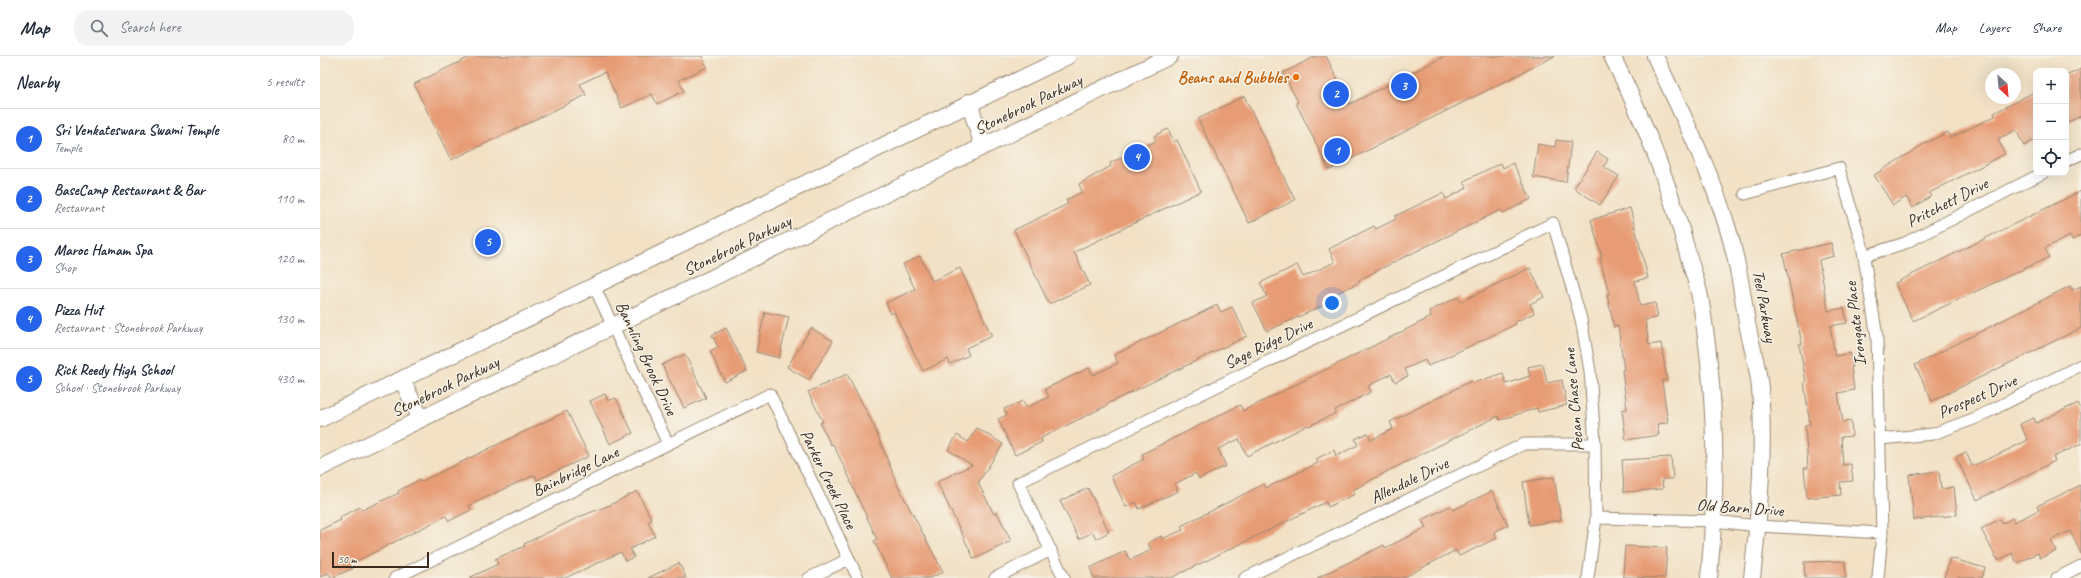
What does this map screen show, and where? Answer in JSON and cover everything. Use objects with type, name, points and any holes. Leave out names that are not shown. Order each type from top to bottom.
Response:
[{"type":"main road","name":"Stonebrook Parkway","points":[[320,420],[969,102],[1068,56]]},
{"type":"main road","name":"Stonebrook Parkway","points":[[320,468],[1170,56]]},
{"type":"main road","points":[[1612,56],[1643,124],[1675,207],[1700,297],[1712,396],[1714,521],[1709,578]]},
{"type":"main road","name":"Teel Parkway","points":[[1655,56],[1705,165],[1738,262],[1760,386],[1762,420],[1758,526],[1752,578]]},
{"type":"main road","points":[[969,102],[983,146]]},
{"type":"main road","points":[[402,380],[421,419]]},
{"type":"street","points":[[2069,160],[2081,154]]},
{"type":"street","name":"Irongate Place","points":[[1745,194],[1840,168],[1864,256],[1877,337],[1881,439],[1882,533],[1878,578]]},
{"type":"street","name":"Pritchett Drive","points":[[1864,256],[1904,243],[2037,176]]},
{"type":"street","name":"Pecan Chase Lane","points":[[1553,223],[1581,319],[1590,371],[1595,444],[1596,518],[1588,578]]},
{"type":"street","name":"Sage Ridge Drive","points":[[1050,550],[1018,483],[1553,223]]},
{"type":"street","name":"Bannling Brook Drive","points":[[594,286],[668,444]]},
{"type":"street","name":"Prospect Drive","points":[[1881,439],[1933,434],[1976,418],[2081,365]]},
{"type":"street","name":"Bainbridge Lane","points":[[395,578],[770,394]]},
{"type":"street","name":"Parker Creek Place","points":[[770,394],[858,578]]},
{"type":"street","name":"Allendale Drive","points":[[1245,578],[1524,444],[1595,444]]},
{"type":"street","name":"Old Barn Drive","points":[[1596,518],[1714,521],[1758,526],[1882,533]]},
{"type":"street","points":[[995,578],[1050,550],[1064,578]]},
{"type":"street","points":[[809,578],[849,559]]},
{"type":"street","points":[[2057,578],[2081,566]]},
{"type":"building","points":[[472,56],[702,56],[707,67],[679,80],[684,91],[657,104],[652,94],[622,108],[605,72],[580,84],[586,95],[451,160],[414,84]]},
{"type":"building","points":[[1316,56],[1326,56],[1350,104],[1445,56],[1555,56],[1329,170],[1283,73]]},
{"type":"building","points":[[2081,69],[2081,116],[2069,122],[2069,104],[2069,75]]},
{"type":"building","points":[[2033,93],[2033,141],[2024,146],[2016,130],[1998,139],[2005,154],[1929,193],[1931,196],[1913,208],[1906,197],[1893,205],[1874,175],[1924,144],[1948,132],[1950,138],[1995,116],[1994,113],[2011,104],[2021,104],[2021,99]]},
{"type":"building","points":[[1244,96],[1295,200],[1249,223],[1198,119]]},
{"type":"building","points":[[1168,129],[1174,142],[1177,140],[1201,191],[1074,252],[1090,285],[1049,304],[1014,230],[1068,204],[1066,200],[1082,192],[1079,184],[1111,166],[1110,163],[1156,141],[1154,136]]},
{"type":"building","points":[[1556,140],[1571,142],[1566,182],[1533,177],[1538,144],[1555,147]]},
{"type":"building","points":[[1597,152],[1608,159],[1604,167],[1619,176],[1600,205],[1574,188]]},
{"type":"building","points":[[1501,163],[1503,168],[1513,163],[1531,199],[1503,213],[1501,210],[1392,263],[1359,280],[1360,282],[1325,299],[1327,304],[1267,331],[1253,303],[1267,296],[1260,283],[1297,265],[1303,277],[1335,262],[1329,249],[1374,226],[1376,229],[1396,219],[1395,216],[1443,193],[1446,199],[1467,188],[1464,181]]},
{"type":"building","points":[[2081,191],[2081,236],[2072,240],[2070,236],[2045,248],[2049,257],[1913,321],[1895,283]]},
{"type":"building","points":[[1630,208],[1648,278],[1635,281],[1640,306],[1655,303],[1658,317],[1645,320],[1649,345],[1661,343],[1667,380],[1662,381],[1668,423],[1657,424],[1659,435],[1626,440],[1622,410],[1627,409],[1622,370],[1624,370],[1618,326],[1614,327],[1607,295],[1609,294],[1600,258],[1602,257],[1591,220]]},
{"type":"building","points":[[1831,243],[1834,256],[1819,260],[1828,311],[1844,308],[1847,323],[1830,326],[1835,356],[1850,353],[1853,367],[1851,367],[1854,390],[1838,393],[1843,422],[1851,421],[1852,436],[1841,437],[1843,465],[1851,464],[1853,481],[1840,482],[1841,495],[1807,498],[1804,468],[1808,468],[1805,425],[1810,424],[1804,382],[1806,382],[1799,344],[1802,344],[1783,254]]},
{"type":"building","points":[[920,256],[932,281],[960,268],[992,336],[966,348],[969,355],[950,364],[948,359],[923,371],[894,312],[891,314],[886,303],[915,289],[903,264]]},
{"type":"building","points":[[1530,268],[1544,297],[1530,304],[1534,313],[1515,322],[1516,324],[1428,366],[1425,360],[1405,369],[1408,376],[1395,382],[1391,374],[1368,386],[1371,392],[1335,410],[1336,413],[1309,426],[1308,425],[1247,456],[1239,439],[1218,449],[1226,466],[1199,479],[1196,473],[1175,484],[1178,491],[1139,509],[1136,502],[1126,507],[1111,476],[1144,459],[1142,454],[1240,405],[1243,411],[1431,317],[1429,311],[1458,297],[1460,302]]},
{"type":"building","points":[[2070,286],[2072,290],[2081,286],[2081,328],[1932,401],[1915,365]]},
{"type":"building","points":[[1217,305],[1221,312],[1232,307],[1247,336],[1107,404],[1108,405],[1041,438],[1042,442],[1015,455],[998,419],[1007,415],[1004,409],[1023,401],[1026,408],[1049,397],[1045,389],[1089,368],[1093,375],[1118,363],[1114,355]]},
{"type":"building","points":[[765,312],[789,317],[779,358],[756,352]]},
{"type":"building","points":[[726,328],[747,371],[725,382],[710,351],[718,347],[712,335]]},
{"type":"building","points":[[811,328],[833,341],[809,380],[787,367]]},
{"type":"building","points":[[685,354],[706,398],[684,408],[662,365]]},
{"type":"building","points":[[1543,364],[1547,383],[1562,380],[1567,405],[1538,412],[1537,408],[1500,420],[1498,416],[1353,490],[1355,494],[1328,507],[1326,502],[1171,578],[1094,578],[1090,568],[1125,551],[1130,560],[1151,550],[1148,543],[1161,536],[1162,539],[1183,530],[1181,526],[1264,484],[1266,488],[1318,463],[1316,459],[1334,450],[1336,456],[1358,445],[1355,439],[1368,433],[1371,440],[1393,429],[1390,422],[1471,381],[1473,383],[1503,373],[1506,384],[1530,376],[1528,367]]},
{"type":"building","points":[[847,374],[873,424],[898,486],[943,572],[930,578],[892,578],[874,541],[877,539],[851,481],[833,444],[831,445],[820,423],[823,422],[808,392]]},
{"type":"building","points":[[605,394],[608,401],[616,398],[633,433],[610,444],[590,401]]},
{"type":"building","points":[[2078,403],[2081,409],[2081,444],[2053,457],[2055,461],[1977,500],[1956,457],[1966,452],[1972,466],[1997,455],[2028,440],[2020,424],[2034,418],[2036,423]]},
{"type":"building","points":[[567,411],[589,456],[537,480],[535,475],[497,492],[469,506],[471,510],[449,521],[446,516],[351,564],[353,568],[332,578],[328,573],[320,577],[320,530],[341,520],[340,517],[360,507],[362,510],[399,493],[398,491],[419,480],[420,482]]},
{"type":"building","points":[[977,428],[1003,444],[978,483],[994,514],[997,512],[1011,541],[974,559],[937,482],[972,465],[948,450],[957,435],[968,442]]},
{"type":"building","points":[[1671,457],[1673,479],[1662,479],[1663,489],[1624,492],[1622,460]]},
{"type":"building","points":[[1939,471],[1941,489],[1954,487],[1957,515],[1914,520],[1909,475]]},
{"type":"building","points":[[1554,477],[1561,520],[1529,525],[1523,482]]},
{"type":"building","points":[[2081,485],[2081,554],[2070,531],[2051,540],[2056,551],[2040,558],[2038,553],[2017,563],[2012,553],[2001,559],[1997,559],[1981,529],[2000,519],[2002,524],[2012,518],[2014,522],[2039,510],[2037,506]]},
{"type":"building","points":[[1088,488],[1109,532],[1096,539],[1093,532],[1079,539],[1060,501]]},
{"type":"building","points":[[637,491],[652,520],[648,522],[655,536],[630,549],[634,557],[625,561],[621,552],[565,578],[469,578],[498,564],[495,559],[525,546],[524,544],[579,517],[610,505]]},
{"type":"building","points":[[1492,491],[1508,525],[1494,532],[1497,538],[1459,556],[1456,550],[1403,578],[1317,578],[1384,545],[1385,548],[1426,528],[1422,520],[1450,506],[1453,510]]},
{"type":"building","points":[[1625,546],[1667,548],[1665,578],[1623,577]]},
{"type":"building","points":[[1950,558],[1985,568],[1982,578],[1944,578]]},
{"type":"building","points":[[1845,561],[1846,578],[1805,578],[1804,562]]},
{"type":"building","points":[[679,563],[686,578],[648,578]]},
{"type":"place","name":"Beans and Bubbles","points":[[1296,77]]},
{"type":"place","name":"Maroc Hamam Spa","points":[[1404,86]]},
{"type":"place","name":"BaseCamp Restaurant & Bar","points":[[1336,94]]},
{"type":"place","name":"Sri Venkateswara Swami Temple","points":[[1337,151]]},
{"type":"place","name":"Pizza Hut","points":[[1137,157]]},
{"type":"place","name":"Rick Reedy High School","points":[[488,242]]}]
